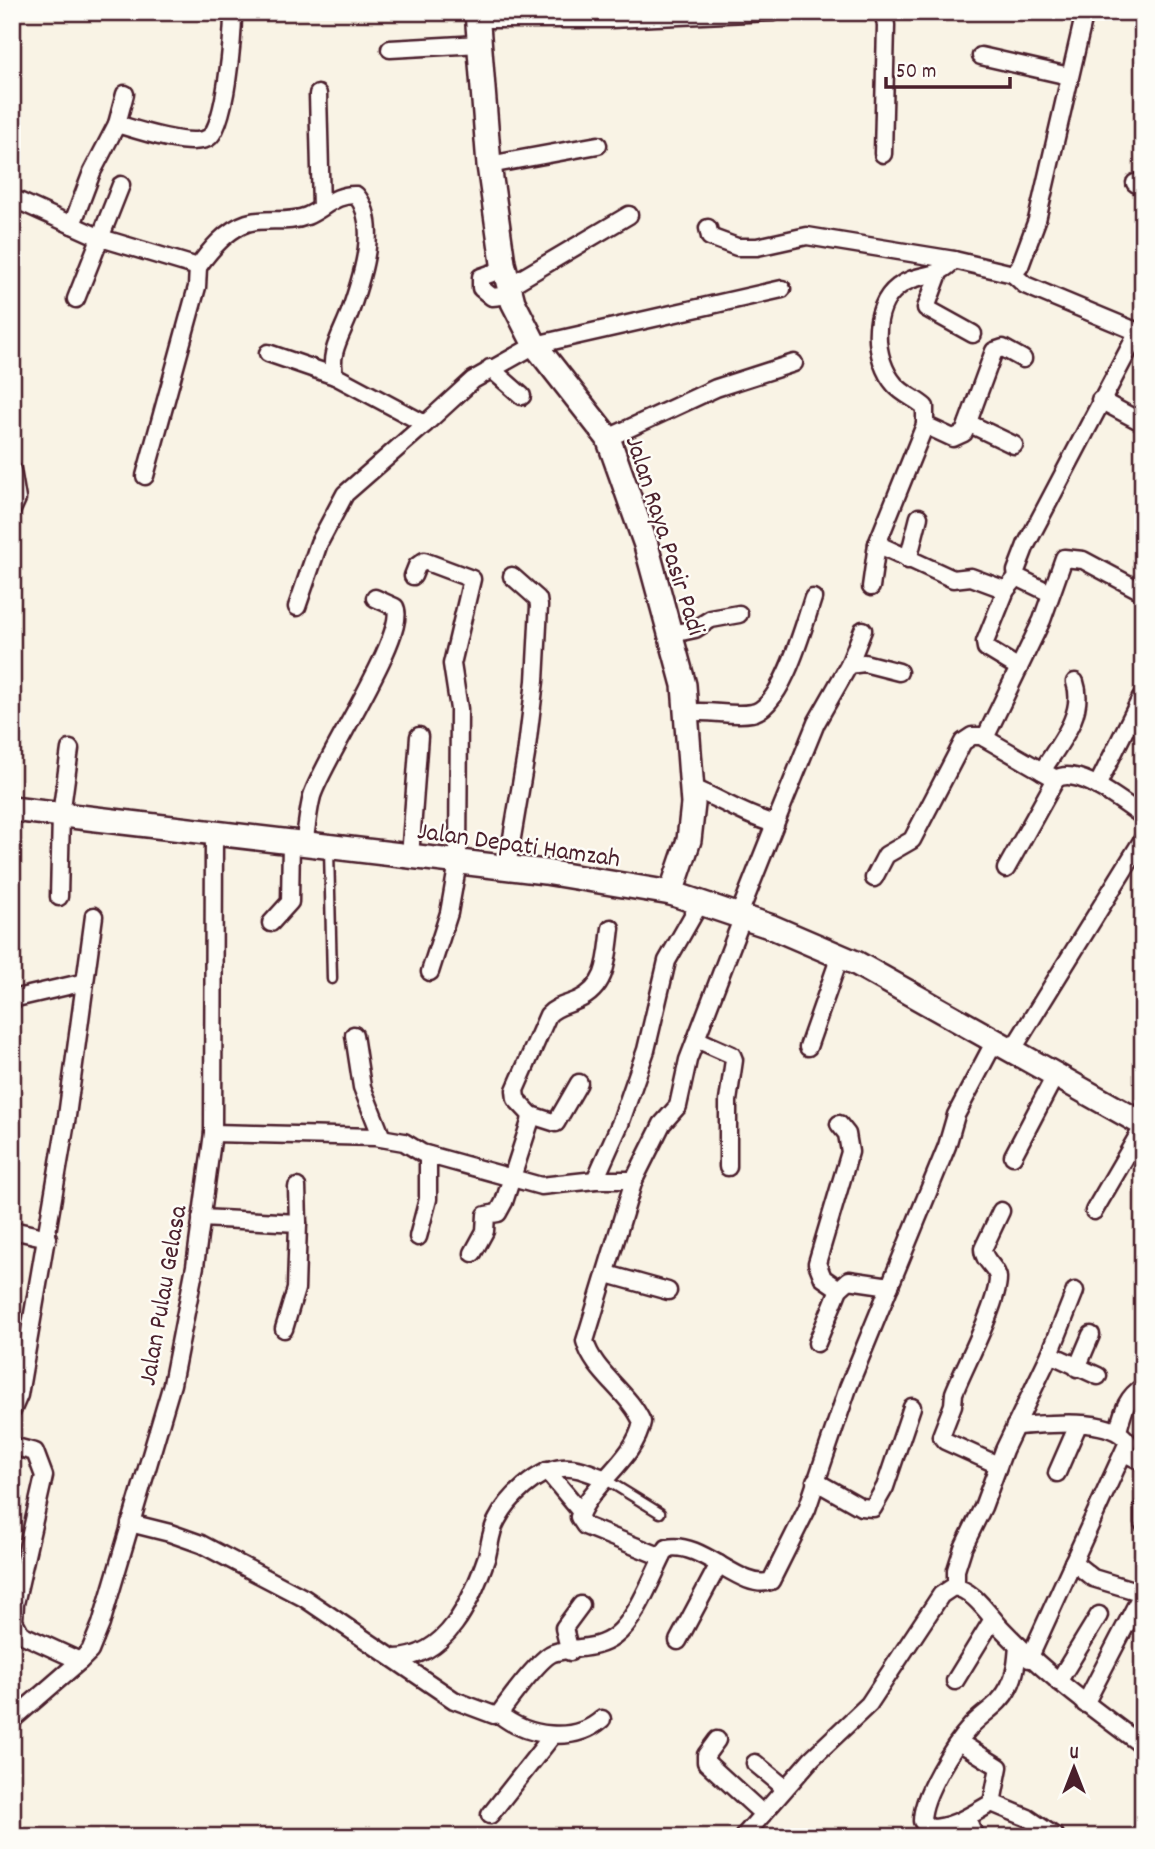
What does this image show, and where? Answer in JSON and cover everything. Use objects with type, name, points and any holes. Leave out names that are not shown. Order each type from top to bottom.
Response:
[{"type":"main road","name":"Jalan Raya Pasir Padi","points":[[478,15],[489,165],[508,284],[534,345],[608,438],[673,634],[687,713],[693,788],[689,840],[671,893]]},
{"type":"main road","name":"Jalan Depati Hamzah","points":[[12,809],[507,867],[671,893],[772,927],[840,956],[999,1041],[1143,1126]]},
{"type":"street","points":[[117,124],[187,140],[210,137],[218,126],[221,112],[233,12]]},
{"type":"street","points":[[478,15],[611,19],[774,12]]},
{"type":"street","points":[[883,12],[886,25],[883,154]]},
{"type":"street","points":[[1013,274],[1020,266],[1037,220],[1085,12]]},
{"type":"street","points":[[390,49],[480,44]]},
{"type":"street","points":[[981,56],[1069,76]]},
{"type":"street","points":[[72,225],[92,172],[117,124],[125,94]]},
{"type":"street","points":[[318,94],[321,207]]},
{"type":"street","points":[[489,165],[598,145]]},
{"type":"street","points":[[76,299],[121,185]]},
{"type":"street","points":[[145,476],[197,287],[198,267],[225,236],[247,223],[278,222],[306,216],[343,194],[356,195],[365,205],[367,252],[352,308],[331,359],[335,376]]},
{"type":"street","points":[[12,198],[101,238],[198,267]]},
{"type":"street","points":[[508,284],[629,215]]},
{"type":"street","points":[[708,228],[710,237],[737,247],[757,247],[807,236],[954,260],[1013,274],[1025,285],[1140,331],[1100,400],[1026,545],[1016,570],[1017,577],[1006,590],[985,645],[1019,668]]},
{"type":"street","points":[[871,587],[877,544],[925,425],[925,407],[904,395],[892,382],[878,348],[878,325],[884,301],[897,287],[912,279],[944,272],[954,260]]},
{"type":"street","points":[[939,273],[926,309],[972,334]]},
{"type":"street","points":[[297,607],[319,543],[345,494],[472,380],[534,345],[782,289]]},
{"type":"street","points":[[925,425],[953,438],[964,433],[994,351],[1003,348],[1023,359]]},
{"type":"street","points":[[268,353],[335,376],[425,424]]},
{"type":"street","points":[[608,438],[716,388],[794,363]]},
{"type":"street","points":[[490,369],[522,396]]},
{"type":"street","points":[[1100,400],[1143,423]]},
{"type":"street","points":[[968,423],[1014,445]]},
{"type":"street","points":[[12,470],[17,499],[12,510]]},
{"type":"street","points":[[908,560],[919,517]]},
{"type":"street","points":[[877,544],[953,579],[971,577],[1006,590]]},
{"type":"street","points":[[985,738],[1042,620],[1064,558],[1069,556],[1083,560],[1143,592]]},
{"type":"street","points":[[413,576],[417,566],[424,561],[472,579],[452,664],[459,709],[458,862],[449,913],[430,972]]},
{"type":"street","points":[[507,867],[526,755],[535,681],[539,606],[538,599],[512,576]]},
{"type":"street","points":[[1017,577],[1050,593]]},
{"type":"street","points":[[271,923],[290,902],[298,843],[312,796],[349,718],[382,662],[395,629],[398,617],[396,607],[375,598]]},
{"type":"street","points":[[687,713],[706,710],[753,713],[767,705],[793,656],[813,598]]},
{"type":"street","points":[[673,634],[695,629],[711,619],[740,614]]},
{"type":"street","points":[[662,1557],[584,1526],[579,1517],[603,1478],[630,1448],[642,1422],[627,1398],[597,1363],[585,1341],[588,1324],[607,1273],[634,1180],[662,1124],[678,1106],[688,1060],[775,824],[816,723],[849,664],[863,630]]},
{"type":"street","points":[[849,664],[864,663],[899,672]]},
{"type":"street","points":[[1006,869],[1079,704],[1075,682]]},
{"type":"street","points":[[1097,786],[1141,698]]},
{"type":"street","points":[[410,857],[419,736]]},
{"type":"street","points":[[874,878],[886,855],[911,842],[963,742],[972,736],[985,738],[1049,775],[1070,775],[1097,786],[1143,816]]},
{"type":"street","points":[[59,897],[61,815],[70,749]]},
{"type":"street","points":[[693,788],[719,799],[741,814],[775,824]]},
{"type":"street","name":"Jalan Pulau Gelasa","points":[[12,1720],[90,1651],[101,1624],[172,1384],[213,1133],[214,833]]},
{"type":"street","points":[[499,1714],[544,1659],[555,1653],[586,1649],[617,1635],[647,1591],[667,1548],[682,1548],[758,1584],[771,1581],[807,1509],[815,1480],[947,1146],[956,1115],[999,1041],[1143,839]]},
{"type":"street","points":[[595,1180],[620,1124],[646,1050],[667,961],[700,903]]},
{"type":"street","points":[[12,1412],[17,1374],[48,1238],[94,916]]},
{"type":"street","points":[[579,1083],[556,1123],[531,1115],[516,1099],[515,1090],[548,1015],[554,1009],[591,994],[601,984],[611,928]]},
{"type":"street","points":[[808,1047],[840,956]]},
{"type":"street","points":[[12,999],[85,982]]},
{"type":"street","points":[[354,1035],[362,1087],[382,1138]]},
{"type":"street","points":[[696,1039],[732,1055],[734,1060],[728,1101],[728,1167]]},
{"type":"street","points":[[1013,1156],[1056,1074]]},
{"type":"street","points":[[473,1253],[485,1231],[486,1215],[500,1211],[531,1115]]},
{"type":"street","points":[[839,1124],[847,1135],[850,1152],[817,1263],[823,1279],[839,1289]]},
{"type":"street","points":[[1094,1211],[1143,1126]]},
{"type":"street","points":[[213,1133],[382,1138],[404,1142],[428,1155],[541,1186],[595,1180],[634,1180]]},
{"type":"street","points":[[418,1237],[428,1199],[428,1155]]},
{"type":"street","points":[[284,1329],[296,1289],[297,1187]]},
{"type":"street","points":[[998,1465],[945,1441],[941,1436],[954,1393],[998,1280],[997,1272],[983,1255],[983,1250],[1001,1211]]},
{"type":"street","points":[[201,1218],[298,1223]]},
{"type":"street","points":[[12,1230],[48,1238]]},
{"type":"street","points":[[607,1273],[668,1291]]},
{"type":"street","points":[[817,1343],[839,1289],[849,1280],[890,1286]]},
{"type":"street","points":[[956,1587],[956,1570],[962,1548],[983,1507],[1014,1426],[1050,1354],[1075,1292]]},
{"type":"street","points":[[1077,1368],[1091,1335]]},
{"type":"street","points":[[1050,1354],[1098,1376]]},
{"type":"street","points":[[1118,1430],[1125,1405],[1143,1387]]},
{"type":"street","points":[[815,1480],[861,1507],[873,1508],[885,1487],[912,1407]]},
{"type":"street","points":[[1014,1426],[1078,1425],[1118,1430],[1128,1442],[1029,1659]]},
{"type":"street","points":[[1057,1473],[1078,1425]]},
{"type":"street","points":[[12,1447],[35,1451],[44,1476],[15,1604],[14,1621],[22,1634],[80,1661]]},
{"type":"street","points":[[1124,1453],[1143,1462]]},
{"type":"street","points":[[393,1658],[408,1658],[425,1653],[459,1618],[480,1577],[496,1521],[520,1491],[547,1471],[563,1468],[581,1469],[603,1478]]},
{"type":"street","points":[[547,1471],[581,1512]]},
{"type":"street","points":[[1143,1507],[1143,1523]]},
{"type":"street","points":[[130,1523],[170,1532],[201,1544],[304,1598],[454,1700],[488,1714],[499,1714],[512,1724],[553,1735],[576,1735],[590,1730],[602,1719]]},
{"type":"street","points":[[1073,1562],[1093,1578],[1143,1593],[1086,1704]]},
{"type":"street","points":[[678,1642],[719,1564]]},
{"type":"street","points":[[743,1837],[811,1758],[869,1704],[947,1589],[956,1587],[971,1596],[1029,1659],[1141,1743]]},
{"type":"street","points":[[570,1652],[564,1628],[581,1605]]},
{"type":"street","points":[[1058,1682],[1099,1615]]},
{"type":"street","points":[[955,1681],[993,1619]]},
{"type":"street","points":[[960,1742],[999,1768],[992,1803],[967,1818],[939,1828],[930,1828],[922,1821],[931,1789],[960,1742],[972,1724],[991,1711],[1008,1690],[1015,1674],[1018,1645]]},
{"type":"street","points":[[490,1815],[553,1735]]},
{"type":"street","points":[[717,1740],[706,1755],[706,1762],[763,1814]]},
{"type":"street","points":[[755,1762],[785,1788]]},
{"type":"street","points":[[992,1803],[1028,1818],[1056,1837]]},
{"type":"street","points":[[967,1818],[975,1837]]},
{"type":"lane","points":[[329,846],[332,979]]},
{"type":"lane","points":[[603,1478],[660,1513]]}]
